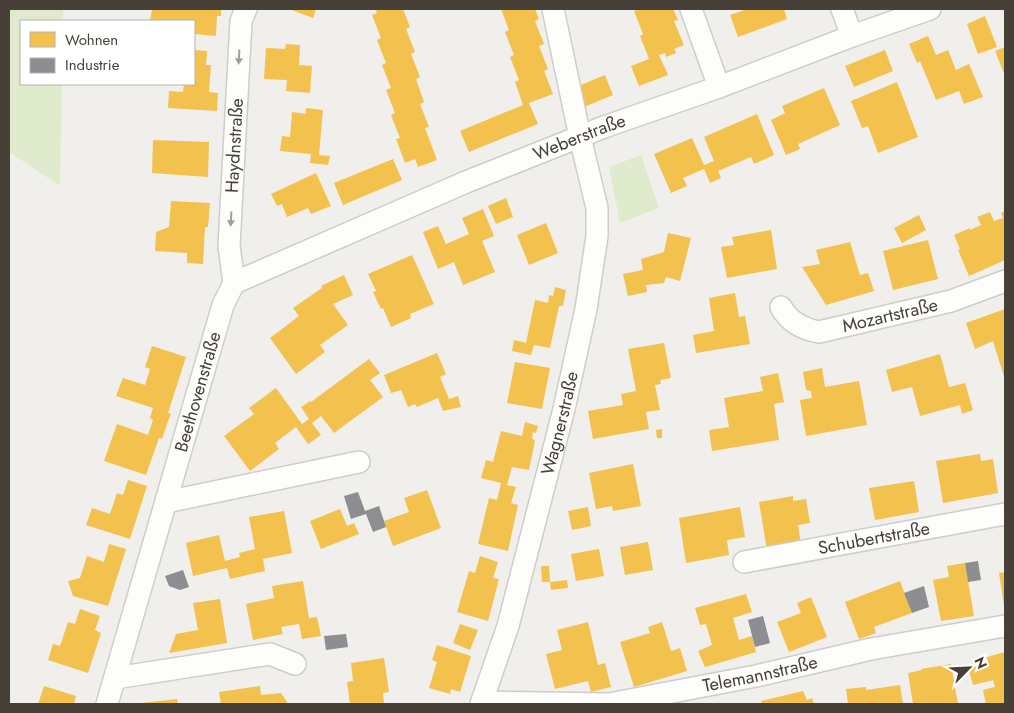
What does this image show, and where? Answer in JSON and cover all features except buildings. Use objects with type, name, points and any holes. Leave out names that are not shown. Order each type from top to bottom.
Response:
[{"type":"street","name":"Haydnstraße","points":[[234,284],[229,246],[241,21],[246,9]]},
{"type":"street","name":"Wagnerstraße","points":[[482,703],[508,626],[564,409],[586,309],[597,236],[597,208],[553,9]]},
{"type":"street","points":[[691,9],[719,87]]},
{"type":"street","points":[[842,9],[852,36]]},
{"type":"street","name":"Weberstraße","points":[[234,284],[466,182],[604,127],[719,87],[852,36],[930,9]]},
{"type":"street","name":"Mozartstraße","points":[[781,307],[786,317],[808,330],[819,332],[951,301],[1005,281]]},
{"type":"street","name":"Beethovenstraße","points":[[107,704],[223,305],[234,284]]},
{"type":"street","points":[[166,502],[359,462]]},
{"type":"street","name":"Schubertstraße","points":[[744,562],[1005,514]]},
{"type":"street","name":"Telemannstraße","points":[[482,703],[609,704],[756,676],[872,649],[1005,626]]},
{"type":"street","points":[[115,678],[270,654],[296,664]]},
{"type":"green space","points":[[9,9],[63,9],[63,20],[20,20],[20,85],[62,85],[60,186],[9,152]]},
{"type":"green space","points":[[641,155],[659,208],[620,223],[609,167]]}]
